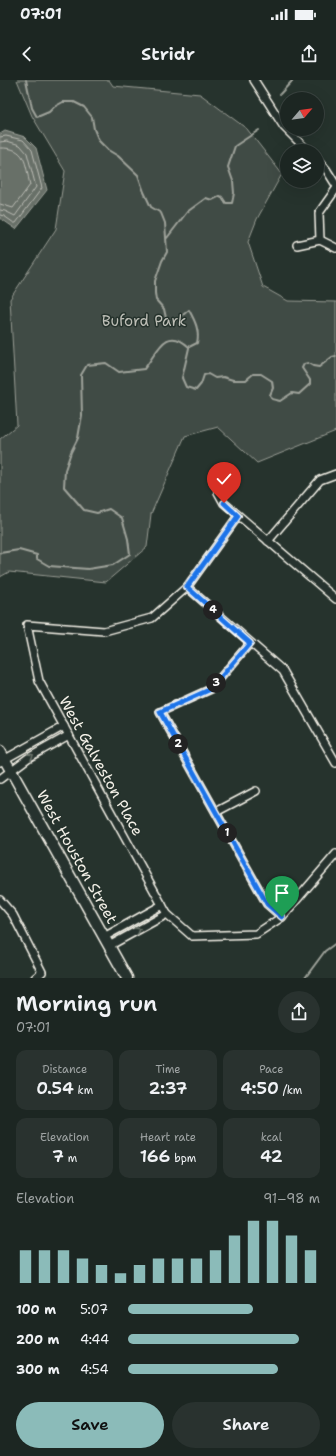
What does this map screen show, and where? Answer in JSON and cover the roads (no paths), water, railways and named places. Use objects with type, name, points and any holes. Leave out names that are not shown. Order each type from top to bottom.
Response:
[{"type":"main road","name":"West Houston Street","points":[[2,757],[11,770],[127,978]]},
{"type":"street","points":[[254,80],[284,127],[301,144]]},
{"type":"street","points":[[324,167],[336,185]]},
{"type":"street","points":[[320,240],[319,213],[336,189]]},
{"type":"street","points":[[297,245],[320,240],[336,248]]},
{"type":"street","points":[[268,540],[320,480],[336,474]]},
{"type":"street","points":[[218,492],[224,503],[238,516],[336,599]]},
{"type":"street","points":[[238,516],[187,587],[283,671],[336,763]]},
{"type":"street","name":"West Galveston Place","points":[[167,914],[39,680],[27,625],[104,631],[152,618],[187,587]]},
{"type":"street","points":[[250,643],[211,689],[160,712],[267,904],[282,917]]},
{"type":"street","points":[[2,757],[64,726]]},
{"type":"street","points":[[0,779],[28,758],[69,735]]},
{"type":"street","points":[[216,812],[256,791]]},
{"type":"street","points":[[109,946],[167,914],[192,936],[256,934],[282,917],[336,854]]},
{"type":"street","points":[[0,900],[12,915],[42,972],[35,978]]},
{"type":"street","points":[[104,937],[162,904]]},
{"type":"water","points":[[5,131],[25,137],[36,148],[47,190],[16,229],[0,218],[0,134]]},
{"type":"waterway","points":[[0,553],[19,550],[37,555],[37,559],[49,566],[88,569],[113,565],[130,554],[128,539],[122,518],[109,509],[97,513],[84,510],[64,487],[65,470],[71,452],[78,438],[82,415],[81,375],[87,365],[106,363],[119,372],[144,369],[162,344],[168,340],[174,339],[181,341],[189,347],[197,343],[198,339],[196,326],[189,310],[172,322],[166,318],[164,309],[156,300],[155,281],[167,252],[165,223],[161,213],[151,207],[138,175],[99,141],[94,129],[92,117],[84,107],[74,102],[63,102],[49,112],[37,117],[32,108],[26,80]]},
{"type":"waterway","points":[[282,92],[293,80]]},
{"type":"waterway","points":[[167,238],[187,212],[206,198],[212,200],[220,196],[226,203],[232,203],[234,193],[233,181],[228,167],[235,146],[259,130]]},
{"type":"waterway","points":[[189,348],[182,378],[186,387],[196,390],[201,384],[204,375],[208,374],[215,378],[223,377],[233,380],[246,380],[253,374],[261,374],[272,381],[273,388],[270,395],[272,399],[280,401],[292,393],[299,394],[310,384],[310,380],[302,368],[304,364],[308,363],[319,367],[332,357],[336,356]]},
{"type":"waterway","points":[[305,978],[325,951],[336,943]]},
{"type":"park label","name":"Buford Park","points":[[144,321]]}]
